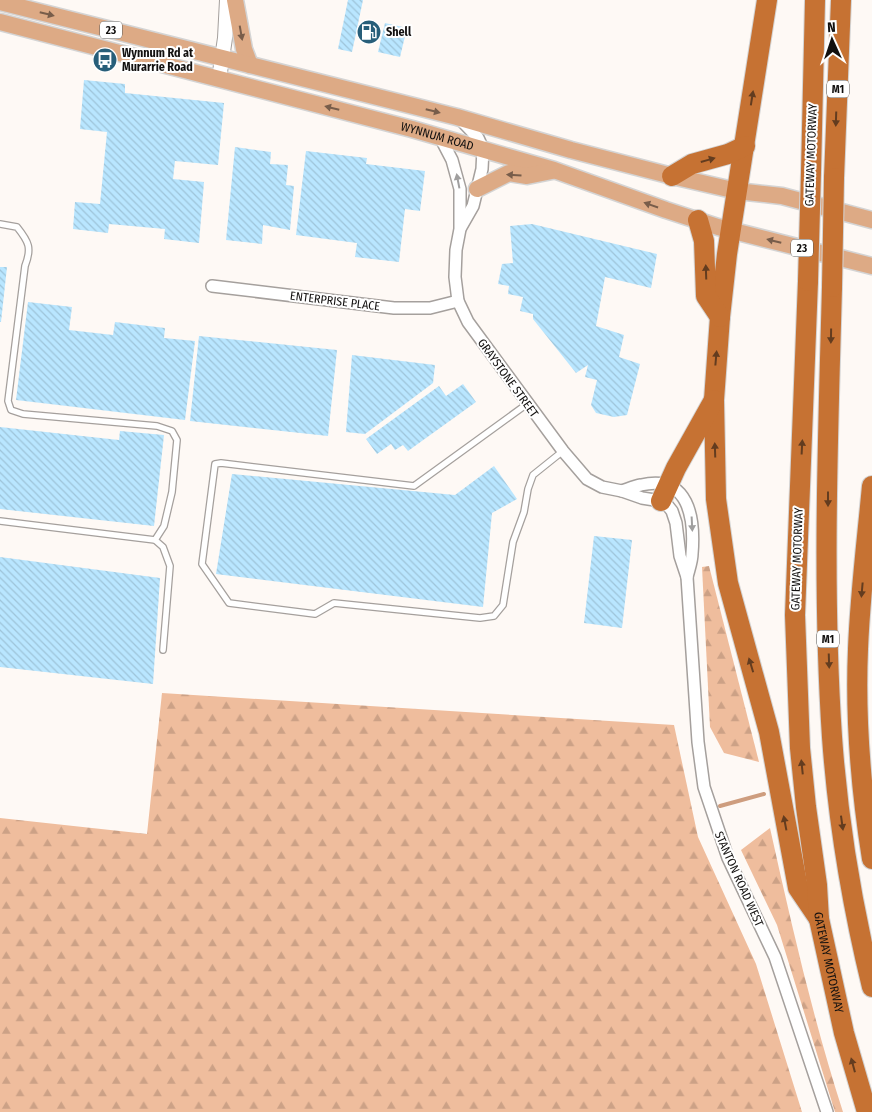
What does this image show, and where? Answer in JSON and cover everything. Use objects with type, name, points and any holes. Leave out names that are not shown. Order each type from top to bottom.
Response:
[{"type":"highway","points":[[766,0],[720,317],[714,400],[716,498],[719,531],[728,583],[769,732],[798,888],[819,919]]},
{"type":"highway","name":"GATEWAY MOTORWAY","points":[[815,0],[808,281],[797,547],[796,624],[800,748],[817,885],[819,919],[844,1032],[866,1112]]},
{"type":"highway","name":"GATEWAY MOTORWAY","points":[[841,0],[834,178],[828,454],[830,704],[838,796],[850,878],[872,987]]},
{"type":"highway","points":[[672,176],[692,164],[728,154],[744,146]]},
{"type":"highway","points":[[698,220],[704,241],[706,296],[720,317]]},
{"type":"highway","points":[[664,493],[714,400]]},
{"type":"highway","points":[[872,486],[860,612],[858,685],[861,762],[872,859]]},
{"type":"main road","points":[[235,0],[244,49],[250,65]]},
{"type":"main road","name":"WYNNUM ROAD","points":[[0,2],[457,117],[571,150],[672,176],[737,191],[782,196],[872,220]]},
{"type":"main road","name":"WYNNUM ROAD","points":[[0,22],[440,137],[554,170],[698,220],[872,266]]},
{"type":"main road","points":[[477,189],[509,173],[527,176],[554,170]]},
{"type":"street","points":[[219,79],[227,0]]},
{"type":"street","points":[[457,117],[474,132],[483,150]]},
{"type":"street","name":"GRAYSTONE STREET","points":[[440,137],[457,174],[460,189],[460,229],[454,264],[458,301],[468,322],[563,451],[578,470],[594,484],[642,498],[664,493],[658,484],[641,484],[622,491]]},
{"type":"street","name":"GRAYSTONE STREET","points":[[460,229],[473,206],[482,169],[483,150]]},
{"type":"street","name":"ENTERPRISE PLACE","points":[[212,286],[394,308],[430,308],[458,301]]},
{"type":"street","name":"STANTON ROAD WEST","points":[[687,577],[692,555],[691,514],[682,494],[664,493],[674,517],[680,556],[687,577],[698,742],[704,787],[728,858],[775,957],[827,1112]]},
{"type":"lane","points":[[0,224],[17,227],[28,240],[29,255],[25,266],[8,401],[11,410],[23,414],[157,426],[172,431],[177,440],[172,492],[164,526],[155,540]]},
{"type":"lane","points":[[527,404],[414,486],[221,463],[215,464],[202,564],[229,603],[315,614],[334,602],[480,618],[494,616],[503,605],[513,542],[524,512],[533,474],[563,451]]},
{"type":"lane","points":[[0,521],[155,540],[163,547],[170,566],[163,650]]},
{"type":"green space","points":[[709,566],[759,762],[724,753],[710,727],[702,567]]},
{"type":"green space","points":[[162,693],[674,725],[698,837],[756,964],[802,1112],[0,1112],[0,818],[147,834]]},
{"type":"green space","points":[[770,828],[812,1006],[843,1112],[835,1112],[777,925],[741,850]]},
{"type":"building","points":[[348,0],[363,0],[352,52],[338,49]]},
{"type":"building","points":[[385,23],[407,28],[400,57],[378,52]]},
{"type":"building","points":[[84,80],[125,84],[125,93],[224,103],[218,165],[175,161],[173,179],[204,182],[199,243],[164,239],[165,229],[109,224],[108,233],[73,229],[75,202],[100,204],[107,132],[80,129]]},
{"type":"building","points":[[235,147],[271,152],[270,164],[288,165],[286,185],[294,186],[290,230],[263,225],[262,244],[226,240]]},
{"type":"building","points":[[306,151],[367,158],[366,164],[425,171],[420,211],[405,209],[399,262],[355,257],[357,243],[296,235]]},
{"type":"building","points":[[532,224],[657,254],[651,288],[605,277],[596,326],[624,335],[619,357],[640,364],[627,415],[614,417],[596,413],[591,405],[597,380],[585,377],[588,365],[576,373],[533,319],[533,314],[520,311],[523,297],[508,294],[509,286],[498,284],[502,264],[513,263],[510,226]]},
{"type":"building","points":[[0,267],[7,267],[1,322],[0,322]]},
{"type":"building","points":[[28,302],[72,307],[69,330],[113,335],[115,322],[165,328],[164,338],[195,341],[185,420],[16,400]]},
{"type":"building","points":[[199,336],[337,350],[328,436],[190,421]]},
{"type":"building","points":[[352,355],[435,365],[433,383],[365,434],[346,432]]},
{"type":"building","points":[[463,384],[476,402],[408,451],[403,445],[395,450],[391,444],[377,454],[366,439],[439,386],[446,396]]},
{"type":"building","points":[[0,427],[119,440],[120,431],[164,435],[154,526],[0,509]]},
{"type":"building","points":[[494,466],[517,499],[492,513],[483,607],[216,574],[232,474],[455,495]]},
{"type":"building","points":[[594,536],[632,540],[622,628],[584,623]]},
{"type":"building","points":[[0,557],[160,578],[153,684],[0,667]]},
{"type":"waterway","points":[[720,806],[764,794]]},
{"type":"place","name":"Shell","points":[[369,32]]},
{"type":"place","name":"Wynnum Rd at Murarrie Road","points":[[105,60]]}]
